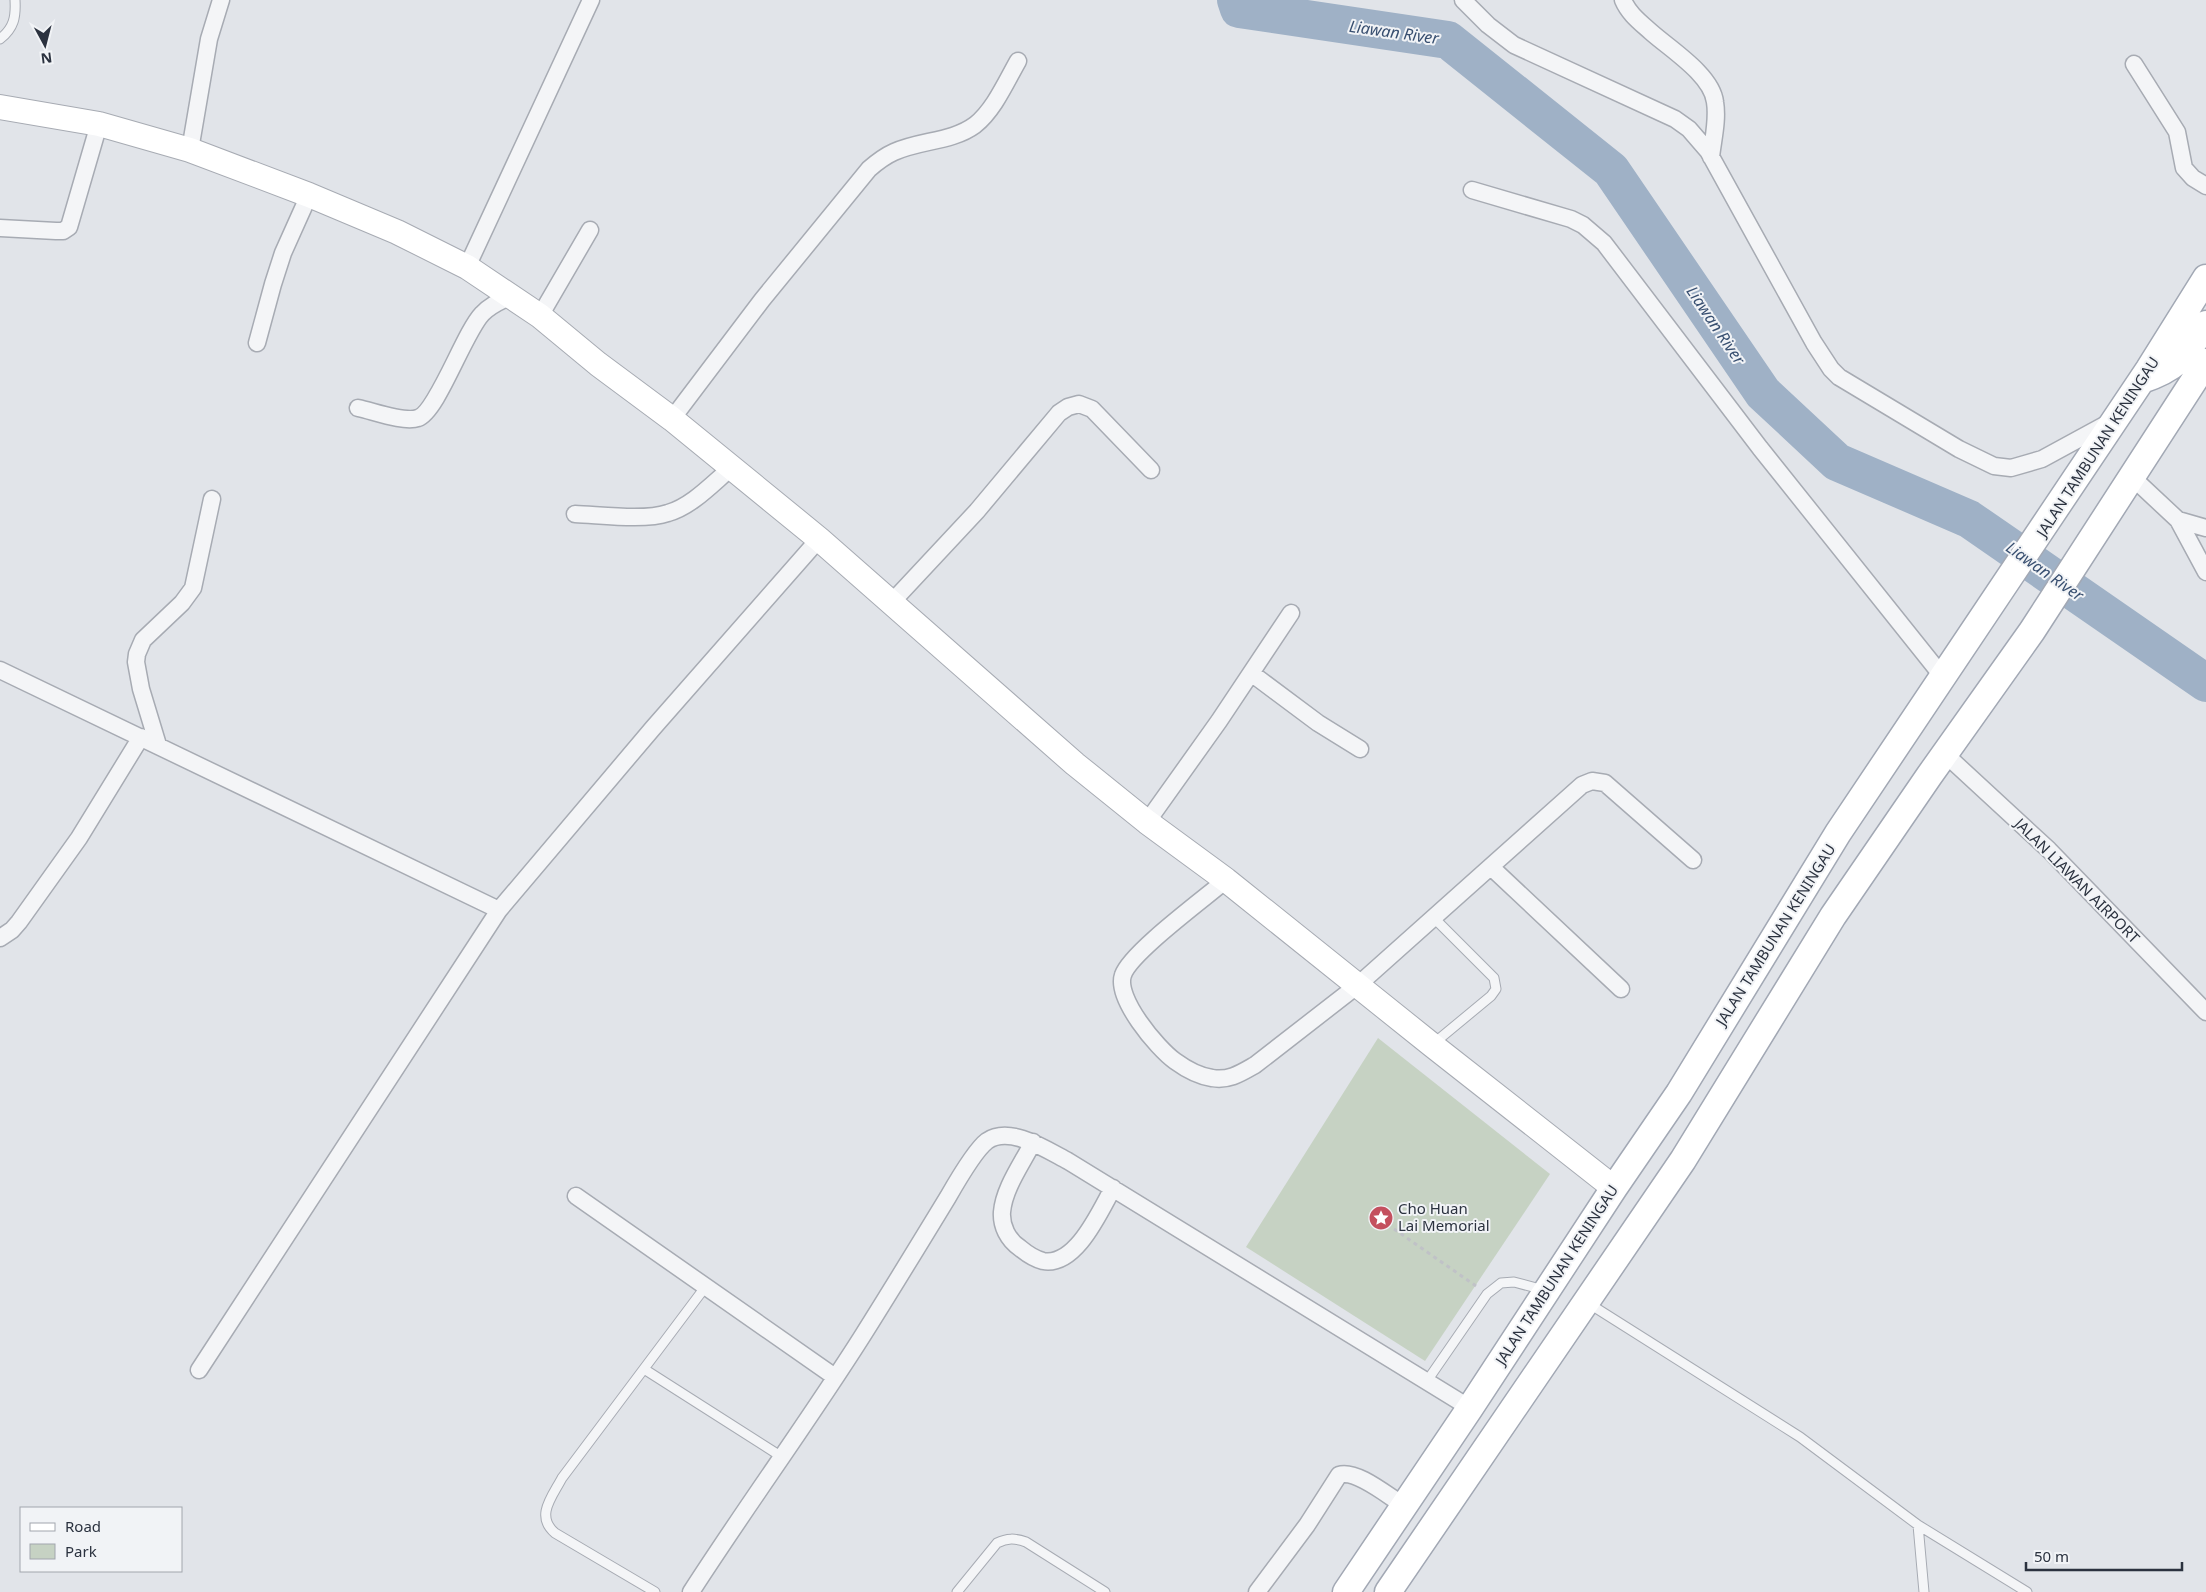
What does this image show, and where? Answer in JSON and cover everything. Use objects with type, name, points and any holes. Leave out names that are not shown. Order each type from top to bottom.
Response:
[{"type":"main road","name":"JALAN TAMBUNAN KENINGAU","points":[[1346,1592],[1679,1093],[1838,833],[2056,511],[2206,278]]},
{"type":"main road","points":[[2142,380],[2163,373],[2176,364],[2206,324]]},
{"type":"main road","points":[[1388,1592],[1684,1160],[1833,916],[2032,631],[2132,477],[2203,377]]},
{"type":"street","points":[[190,150],[209,39],[221,0]]},
{"type":"street","points":[[467,267],[591,0]]},
{"type":"street","points":[[1463,0],[1488,25],[1514,45],[1675,119],[1696,136],[1711,156],[1814,343],[1831,369],[1839,377],[1951,444],[1994,466],[2011,468],[2042,460],[2116,418]]},
{"type":"street","points":[[1623,0],[1630,13],[1693,68],[1712,92],[1715,102],[1716,121],[1711,156]]},
{"type":"street","points":[[672,419],[762,300],[869,170],[880,159],[896,151],[960,133],[974,126],[987,112],[1018,61]]},
{"type":"street","points":[[2134,64],[2177,132],[2184,168],[2193,178],[2206,186]]},
{"type":"street","points":[[0,106],[99,124],[190,150],[308,195],[397,232],[467,267],[511,296],[540,316],[598,364],[672,419],[818,539],[1061,752],[1147,822],[1226,880],[1614,1188]]},
{"type":"street","points":[[0,228],[63,231],[69,226],[99,124]]},
{"type":"street","points":[[1472,190],[1571,219],[1583,225],[1604,243],[1760,448],[1943,676]]},
{"type":"street","points":[[257,343],[272,284],[283,252],[308,195]]},
{"type":"street","points":[[540,316],[590,230]]},
{"type":"street","points":[[358,408],[406,419],[423,416],[435,399],[478,319],[490,307],[511,296]]},
{"type":"street","points":[[892,602],[977,511],[1052,419],[1068,407],[1079,404],[1092,409],[1150,470]]},
{"type":"street","points":[[575,514],[637,516],[668,514],[686,504],[731,468]]},
{"type":"street","points":[[2132,477],[2178,520],[2206,572]]},
{"type":"street","points":[[158,745],[139,681],[136,662],[137,654],[143,640],[182,603],[193,588],[212,499]]},
{"type":"street","points":[[2178,520],[2206,528]]},
{"type":"street","points":[[199,1370],[500,910],[653,728],[818,539]]},
{"type":"street","points":[[1147,822],[1251,674],[1291,613]]},
{"type":"street","points":[[0,670],[500,910]]},
{"type":"street","points":[[1251,674],[1318,723],[1360,749]]},
{"type":"street","points":[[0,938],[20,922],[79,838],[141,738]]},
{"type":"street","name":"JALAN LIAWAN AIRPORT","points":[[1945,754],[2049,850],[2206,1012]]},
{"type":"street","points":[[1226,880],[1135,957],[1122,977],[1123,994],[1130,1008],[1158,1046],[1173,1060],[1193,1073],[1212,1078],[1238,1076],[1267,1056],[1358,985],[1582,785],[1592,781],[1605,783],[1693,860]]},
{"type":"street","points":[[1491,867],[1621,989]]},
{"type":"street","points":[[691,1592],[835,1377],[962,1175],[988,1141],[1009,1136],[1033,1142],[1113,1188],[1470,1408]]},
{"type":"street","points":[[1033,1142],[1005,1197],[1002,1212],[1005,1230],[1011,1240],[1036,1258],[1044,1261],[1063,1258],[1076,1248],[1113,1188]]},
{"type":"street","points":[[576,1196],[835,1377]]},
{"type":"street","points":[[1257,1592],[1307,1525],[1339,1475],[1347,1473],[1359,1477],[1403,1505]]},
{"type":"lane","points":[[0,39],[11,29],[14,22],[15,0]]},
{"type":"lane","points":[[1432,1045],[1496,989],[1494,978],[1434,918]]},
{"type":"lane","points":[[1427,1381],[1487,1294],[1501,1283],[1514,1282],[1546,1290]]},
{"type":"lane","points":[[655,1592],[555,1533],[544,1519],[545,1512],[562,1478],[706,1286]]},
{"type":"lane","points":[[1586,1302],[1800,1437],[1918,1525],[2027,1592]]},
{"type":"lane","points":[[644,1369],[782,1457]]},
{"type":"lane","points":[[1918,1525],[1924,1592]]},
{"type":"lane","points":[[957,1592],[997,1543],[1005,1539],[1018,1539],[1026,1542],[1105,1592]]},
{"type":"path","points":[[1394,1229],[1487,1294]]},
{"type":"green space","points":[[1378,1038],[1550,1174],[1425,1361],[1246,1247]]},
{"type":"waterway","name":"Liawan River","points":[[1236,0],[1239,9],[1448,40],[1611,170],[1763,393],[1837,462],[1969,519],[2206,683]]},
{"type":"place","name":"Cho Huan Lai Memorial","points":[[1381,1218]]}]
